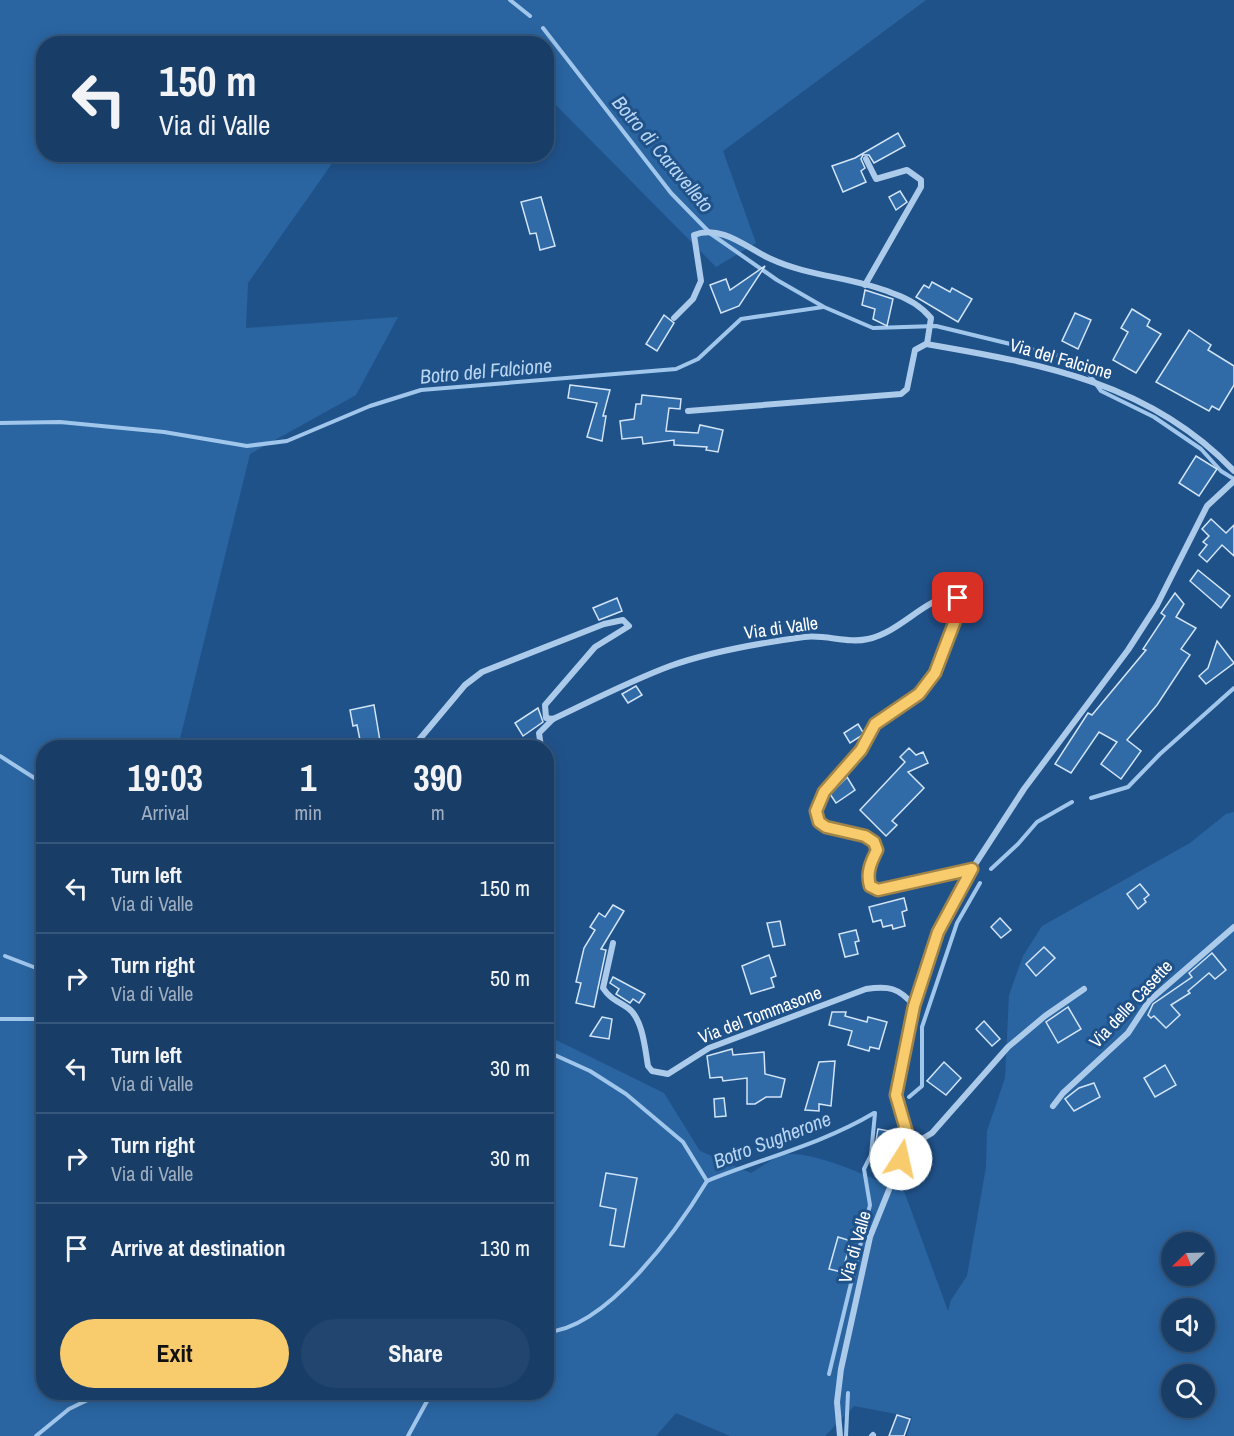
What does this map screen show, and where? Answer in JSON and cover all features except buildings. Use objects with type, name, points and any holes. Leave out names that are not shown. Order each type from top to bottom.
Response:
[{"type":"street","points":[[865,285],[921,187],[921,180],[907,170],[876,179],[866,159]]},
{"type":"street","points":[[674,318],[693,300],[699,288],[701,281],[694,235],[699,233],[724,236],[790,266],[891,292],[924,310],[931,318],[927,344],[915,350],[909,383],[901,394],[687,411]]},
{"type":"street","name":"Via del Falcione","points":[[927,344],[978,352],[1100,382],[1183,425],[1212,448],[1234,471]]},
{"type":"street","points":[[1084,989],[1045,1016],[1008,1047],[932,1133],[922,1138],[909,1140],[896,1095],[914,1006],[938,932],[972,869],[1024,789],[1128,650],[1157,605],[1200,516],[1214,498],[1232,483]]},
{"type":"street","name":"Via di Valle","points":[[553,719],[660,670],[711,654],[805,637],[867,640],[891,631],[945,597],[953,595],[958,598],[961,605],[935,673],[919,694],[875,724],[861,750],[824,792],[816,811],[819,822],[826,827],[865,836],[874,842],[877,850],[870,865],[868,880],[870,886],[878,890],[972,869]]},
{"type":"street","points":[[419,740],[465,685],[482,672],[604,624],[623,620],[627,622],[628,629],[595,647],[552,694],[544,712],[546,717],[553,719],[539,733],[540,740]]},
{"type":"street","name":"Via delle Casette","points":[[1053,1106],[1063,1093],[1128,1033],[1149,1001],[1234,927]]},
{"type":"street","name":"Via del Tommasone","points":[[613,943],[603,988],[609,998],[630,1010],[637,1020],[648,1066],[652,1071],[668,1074],[709,1048],[866,989],[891,987],[899,990],[914,1006]]},
{"type":"street","name":"Via di Valle","points":[[840,1436],[837,1402],[841,1369],[870,1237],[909,1140]]},
{"type":"shaded area","points":[[0,0],[926,0],[723,151],[756,243],[716,267],[554,103],[554,36],[36,36],[36,162],[333,162],[248,283],[246,328],[398,317],[356,395],[250,454],[180,740],[36,740],[36,1400],[554,1400],[554,1039],[664,1093],[700,1151],[751,1173],[780,1156],[802,1155],[831,1162],[904,1191],[948,1311],[951,1300],[967,1276],[986,1167],[987,1131],[1005,1078],[1009,995],[1023,956],[1042,926],[1190,843],[1226,814],[1234,812],[1234,1436],[907,1436],[912,1417],[854,1406],[825,1436],[730,1436],[676,1413],[656,1436],[0,1436]]},
{"type":"waterway","name":"Botro di Caravelleto","points":[[510,0],[530,16]]},
{"type":"waterway","name":"Botro di Caravelleto","points":[[543,28],[549,36]]},
{"type":"waterway","name":"Botro di Caravelleto","points":[[554,42],[671,193],[711,234],[777,280],[824,307],[873,328],[936,326],[1080,361],[1101,391],[1154,417],[1201,449],[1221,471],[1234,479]]},
{"type":"waterway","name":"Botro del Falcione","points":[[0,423],[60,422],[164,432],[247,446],[287,441],[370,406],[421,390],[676,369],[698,359],[741,319],[823,307]]},
{"type":"waterway","name":"Botro Sugherone","points":[[1091,798],[1128,787],[1160,754],[1234,688]]},
{"type":"waterway","points":[[0,756],[36,779]]},
{"type":"waterway","name":"Botro Sugherone","points":[[991,869],[1018,844],[1037,822],[1072,802]]},
{"type":"waterway","name":"Botro Sugherone","points":[[909,1097],[922,1086],[922,1027],[957,923],[980,883]]},
{"type":"waterway","points":[[5,956],[36,968]]},
{"type":"waterway","name":"Botro Sugherone","points":[[0,1019],[36,1019]]},
{"type":"waterway","name":"Botro Sugherone","points":[[554,1055],[590,1071],[626,1094],[683,1142],[707,1181]]},
{"type":"waterway","name":"Botro Sugherone","points":[[707,1181],[813,1142],[874,1113]]},
{"type":"waterway","points":[[829,1374],[870,1205],[864,1169],[871,1155],[875,1113]]},
{"type":"waterway","points":[[554,1330],[569,1327],[593,1314],[616,1296],[659,1249],[707,1181]]},
{"type":"waterway","points":[[846,1436],[848,1393]]},
{"type":"waterway","points":[[36,1436],[69,1409],[88,1400]]},
{"type":"waterway","points":[[408,1436],[428,1400]]},
{"type":"route","points":[[901,1159],[909,1140],[896,1095],[914,1006],[938,932],[972,869],[878,890],[870,886],[868,880],[870,865],[877,850],[874,842],[865,836],[826,827],[819,822],[816,811],[824,792],[861,750],[875,724],[919,694],[935,673],[961,605],[958,598]]}]
